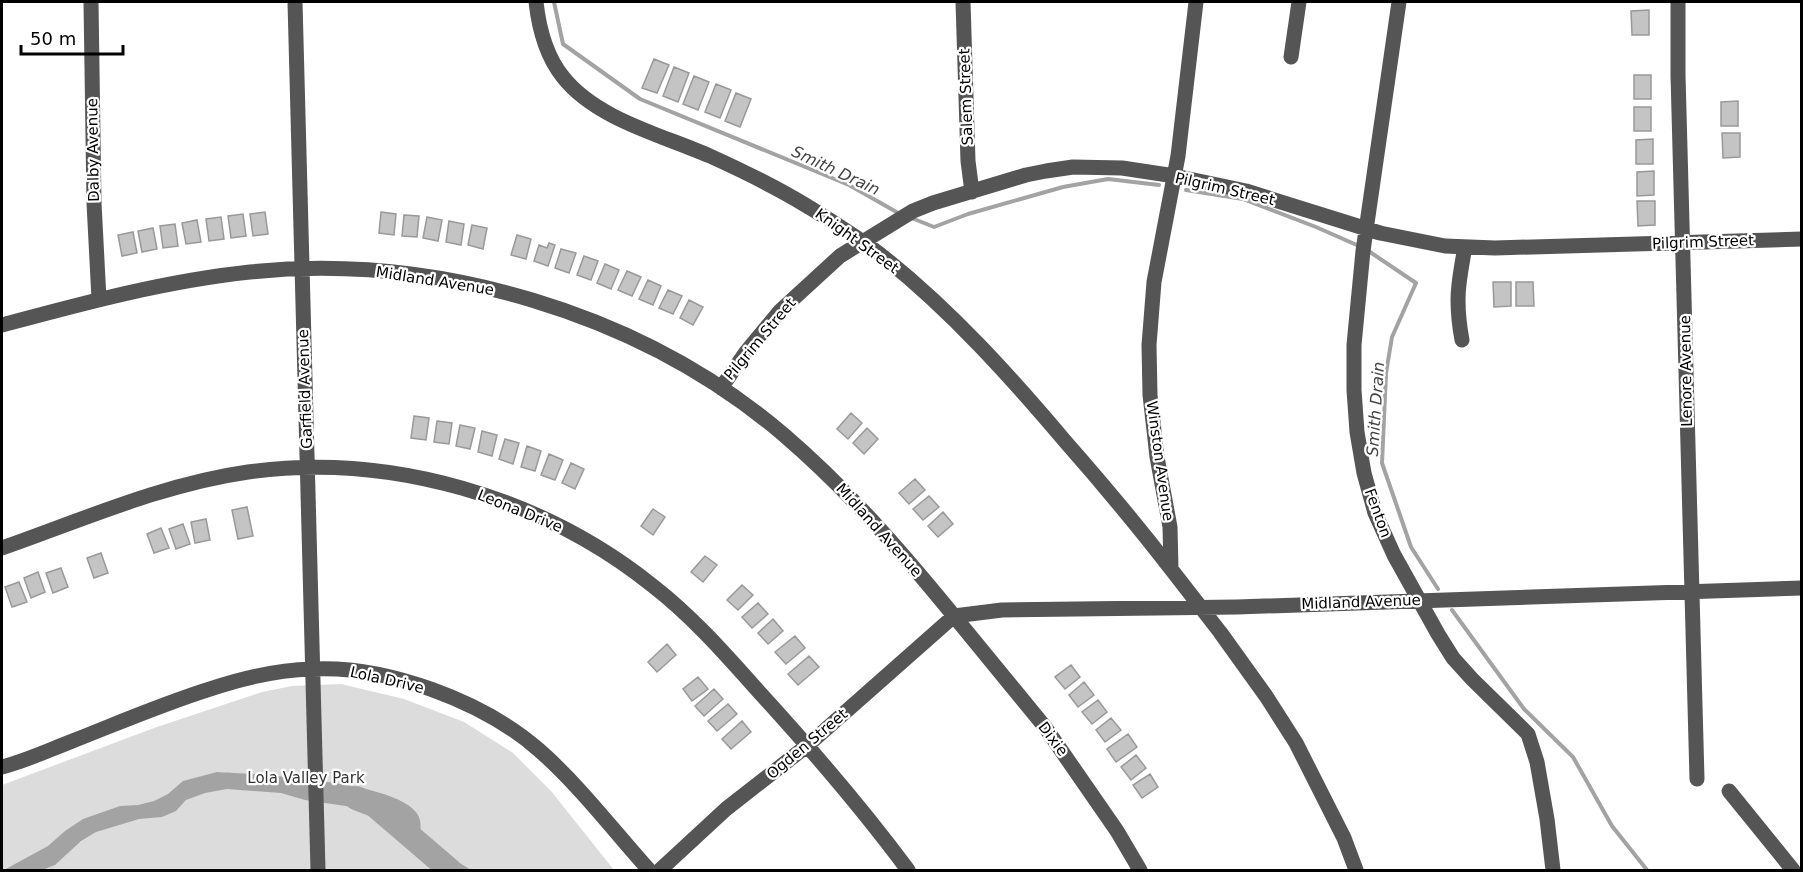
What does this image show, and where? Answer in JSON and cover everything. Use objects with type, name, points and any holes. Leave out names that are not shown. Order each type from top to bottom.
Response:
[{"type":"street","name":"Dalby Avenue","points":[[91,2],[94,203],[99,299]]},
{"type":"street","name":"Garfield Avenue","points":[[295,2],[318,870]]},
{"type":"street","name":"Knight Street","points":[[536,2],[542,37],[554,64],[573,88],[592,104],[609,114],[710,156],[778,189],[886,259],[943,310],[1005,371],[1134,521],[1172,569]]},
{"type":"street","name":"Salem Street","points":[[963,2],[968,149],[972,192]]},
{"type":"street","name":"Winston Avenue","points":[[1172,569],[1170,527],[1157,457],[1150,395],[1149,345],[1154,282],[1175,176],[1197,2]]},
{"type":"street","points":[[1291,57],[1299,2]]},
{"type":"street","name":"Fenton","points":[[1400,2],[1366,228],[1354,345],[1357,432],[1364,473],[1375,513],[1394,555],[1453,658],[1528,734],[1537,762],[1553,870]]},
{"type":"street","name":"Lenore Avenue","points":[[1678,2],[1697,779]]},
{"type":"street","name":"Pilgrim Street","points":[[721,388],[746,352],[780,311],[840,256],[862,242],[913,211],[933,203],[1026,175],[1073,167],[1122,168],[1175,176],[1246,191],[1380,233],[1427,243],[1465,247],[1802,239]]},
{"type":"street","points":[[1462,340],[1457,292],[1465,247]]},
{"type":"street","name":"Midland Avenue","points":[[2,325],[149,287],[199,278],[302,269],[403,273],[457,281],[510,294],[565,311],[617,332],[667,356],[721,388],[783,434],[841,487],[878,526],[954,616],[1002,610],[1201,607],[1802,588]]},
{"type":"street","name":"Leona Drive","points":[[2,549],[153,494],[249,472],[328,468],[367,470],[441,483],[514,506],[575,534],[631,569],[683,611],[808,745],[863,810],[908,870]]},
{"type":"street","points":[[1172,569],[1266,696],[1296,743],[1344,838],[1356,870]]},
{"type":"street","name":"Ogden Street","points":[[660,870],[726,809],[808,745],[954,616]]},
{"type":"street","name":"Dixie","points":[[954,616],[1045,727],[1117,831],[1140,870]]},
{"type":"street","name":"Lola Drive","points":[[2,767],[211,688],[277,672],[312,669],[356,671],[402,681],[460,702],[504,724],[537,748],[562,772],[649,870]]},
{"type":"street","points":[[1729,791],[1792,870]]},
{"type":"green space","name":"Lola Valley Park","points":[[341,684],[404,699],[464,722],[513,753],[551,791],[614,870],[2,870],[2,785],[154,728],[262,692],[292,686]]},
{"type":"shaded area","points":[[217,772],[325,782],[384,794],[406,803],[418,815],[421,824],[420,833],[442,852],[471,870],[437,868],[423,862],[409,849],[405,828],[398,820],[373,810],[305,800],[281,793],[227,789],[205,793],[186,800],[176,811],[162,817],[139,819],[96,832],[81,841],[55,865],[42,870],[4,870],[48,846],[83,819],[120,806],[154,801],[168,794],[183,781]]},
{"type":"building","points":[[1649,10],[1649,35],[1632,35],[1631,11]]},
{"type":"building","points":[[654,59],[669,65],[657,93],[642,88]]},
{"type":"building","points":[[674,67],[689,73],[678,102],[663,96]]},
{"type":"building","points":[[1634,75],[1651,75],[1651,99],[1634,99]]},
{"type":"building","points":[[694,76],[709,82],[698,110],[683,104]]},
{"type":"building","points":[[716,84],[731,90],[720,118],[705,112]]},
{"type":"building","points":[[736,93],[751,99],[740,127],[725,121]]},
{"type":"building","points":[[1738,101],[1738,126],[1721,126],[1721,102]]},
{"type":"building","points":[[1634,107],[1651,107],[1651,131],[1634,131]]},
{"type":"building","points":[[1722,133],[1740,133],[1740,157],[1723,158]]},
{"type":"building","points":[[1653,139],[1653,164],[1636,164],[1636,140]]},
{"type":"building","points":[[1654,171],[1654,195],[1637,196],[1637,172]]},
{"type":"building","points":[[1637,201],[1655,201],[1655,225],[1638,226]]},
{"type":"building","points":[[265,212],[268,234],[253,236],[250,214]]},
{"type":"building","points":[[381,212],[396,214],[394,235],[379,233]]},
{"type":"building","points":[[243,214],[246,236],[231,238],[228,216]]},
{"type":"building","points":[[404,215],[419,216],[417,237],[402,236]]},
{"type":"building","points":[[221,217],[224,239],[209,241],[206,219]]},
{"type":"building","points":[[427,217],[442,220],[438,241],[423,238]]},
{"type":"building","points":[[197,220],[201,242],[186,244],[182,223]]},
{"type":"building","points":[[449,221],[464,224],[461,245],[446,242]]},
{"type":"building","points":[[175,224],[178,246],[163,248],[160,226]]},
{"type":"building","points":[[472,225],[487,228],[483,249],[468,245]]},
{"type":"building","points":[[153,228],[157,249],[142,252],[138,231]]},
{"type":"building","points":[[133,232],[137,253],[122,256],[118,235]]},
{"type":"building","points":[[517,235],[531,239],[526,259],[511,255]]},
{"type":"building","points":[[549,243],[555,245],[548,266],[534,261],[539,245],[547,248]]},
{"type":"building","points":[[561,249],[576,253],[569,273],[555,268]]},
{"type":"building","points":[[584,256],[598,261],[591,280],[577,275]]},
{"type":"building","points":[[605,264],[619,270],[611,289],[597,283]]},
{"type":"building","points":[[627,271],[641,277],[632,296],[618,290]]},
{"type":"building","points":[[648,280],[661,286],[653,305],[639,299]]},
{"type":"building","points":[[1493,282],[1511,282],[1511,306],[1494,307]]},
{"type":"building","points":[[1516,282],[1533,282],[1534,306],[1516,306]]},
{"type":"building","points":[[668,290],[682,296],[673,314],[659,308]]},
{"type":"building","points":[[689,300],[703,307],[693,325],[680,318]]},
{"type":"building","points":[[851,413],[862,423],[848,439],[837,429]]},
{"type":"building","points":[[414,416],[429,418],[426,440],[411,438]]},
{"type":"building","points":[[437,421],[452,423],[449,444],[434,442]]},
{"type":"building","points":[[460,425],[475,428],[470,449],[456,446]]},
{"type":"building","points":[[867,428],[878,439],[864,454],[853,443]]},
{"type":"building","points":[[482,431],[497,435],[492,456],[478,452]]},
{"type":"building","points":[[505,439],[519,443],[513,464],[499,459]]},
{"type":"building","points":[[527,446],[541,451],[535,471],[521,467]]},
{"type":"building","points":[[549,454],[563,460],[555,480],[541,475]]},
{"type":"building","points":[[571,463],[584,469],[575,489],[562,483]]},
{"type":"building","points":[[915,479],[925,490],[909,504],[899,493]]},
{"type":"building","points":[[929,496],[939,507],[923,520],[913,509]]},
{"type":"building","points":[[247,507],[253,536],[238,539],[232,510]]},
{"type":"building","points":[[653,509],[665,517],[653,535],[641,526]]},
{"type":"building","points":[[943,512],[953,524],[938,537],[928,526]]},
{"type":"building","points":[[206,519],[210,540],[195,543],[191,522]]},
{"type":"building","points":[[183,524],[190,544],[176,549],[169,529]]},
{"type":"building","points":[[161,528],[169,548],[154,553],[147,534]]},
{"type":"building","points":[[101,553],[108,573],[94,578],[87,558]]},
{"type":"building","points":[[705,556],[717,565],[703,582],[691,572]]},
{"type":"building","points":[[61,568],[68,587],[53,593],[46,573]]},
{"type":"building","points":[[38,572],[45,592],[31,598],[24,578]]},
{"type":"building","points":[[19,582],[27,602],[12,607],[5,587]]},
{"type":"building","points":[[742,585],[753,595],[738,610],[727,600]]},
{"type":"building","points":[[758,603],[768,614],[752,628],[742,617]]},
{"type":"building","points":[[773,619],[783,631],[768,644],[758,633]]},
{"type":"building","points":[[795,636],[805,648],[786,664],[775,652]]},
{"type":"building","points":[[667,644],[676,655],[657,672],[648,662]]},
{"type":"building","points":[[809,656],[819,667],[798,685],[788,674]]},
{"type":"building","points":[[1071,665],[1080,677],[1065,689],[1055,677]]},
{"type":"building","points":[[698,677],[708,689],[692,701],[683,689]]},
{"type":"building","points":[[1084,682],[1094,695],[1078,707],[1069,695]]},
{"type":"building","points":[[714,689],[723,699],[704,716],[695,706]]},
{"type":"building","points":[[1098,700],[1107,712],[1092,724],[1082,712]]},
{"type":"building","points":[[728,704],[737,714],[717,731],[708,721]]},
{"type":"building","points":[[1111,718],[1121,730],[1105,742],[1096,730]]},
{"type":"building","points":[[742,721],[751,732],[731,749],[722,739]]},
{"type":"building","points":[[1128,734],[1137,747],[1116,762],[1107,749]]},
{"type":"building","points":[[1136,755],[1146,768],[1131,780],[1121,767]]},
{"type":"building","points":[[1150,774],[1158,787],[1142,798],[1133,785]]},
{"type":"waterway","name":"Smith Drain","points":[[554,2],[563,44],[640,99],[849,185],[900,214]]},
{"type":"waterway","name":"Smith Drain","points":[[909,217],[934,227],[968,214],[1063,187],[1108,179],[1159,185]]},
{"type":"waterway","name":"Smith Drain","points":[[1186,190],[1243,199],[1359,246]]},
{"type":"waterway","name":"Smith Drain","points":[[1367,250],[1416,283],[1392,337],[1386,373],[1382,463],[1411,547],[1438,589]]},
{"type":"waterway","name":"Smith Drain","points":[[1452,610],[1524,709],[1573,757],[1612,826],[1647,870]]},
{"type":"waterway","points":[[356,798],[374,805],[450,870]]}]
